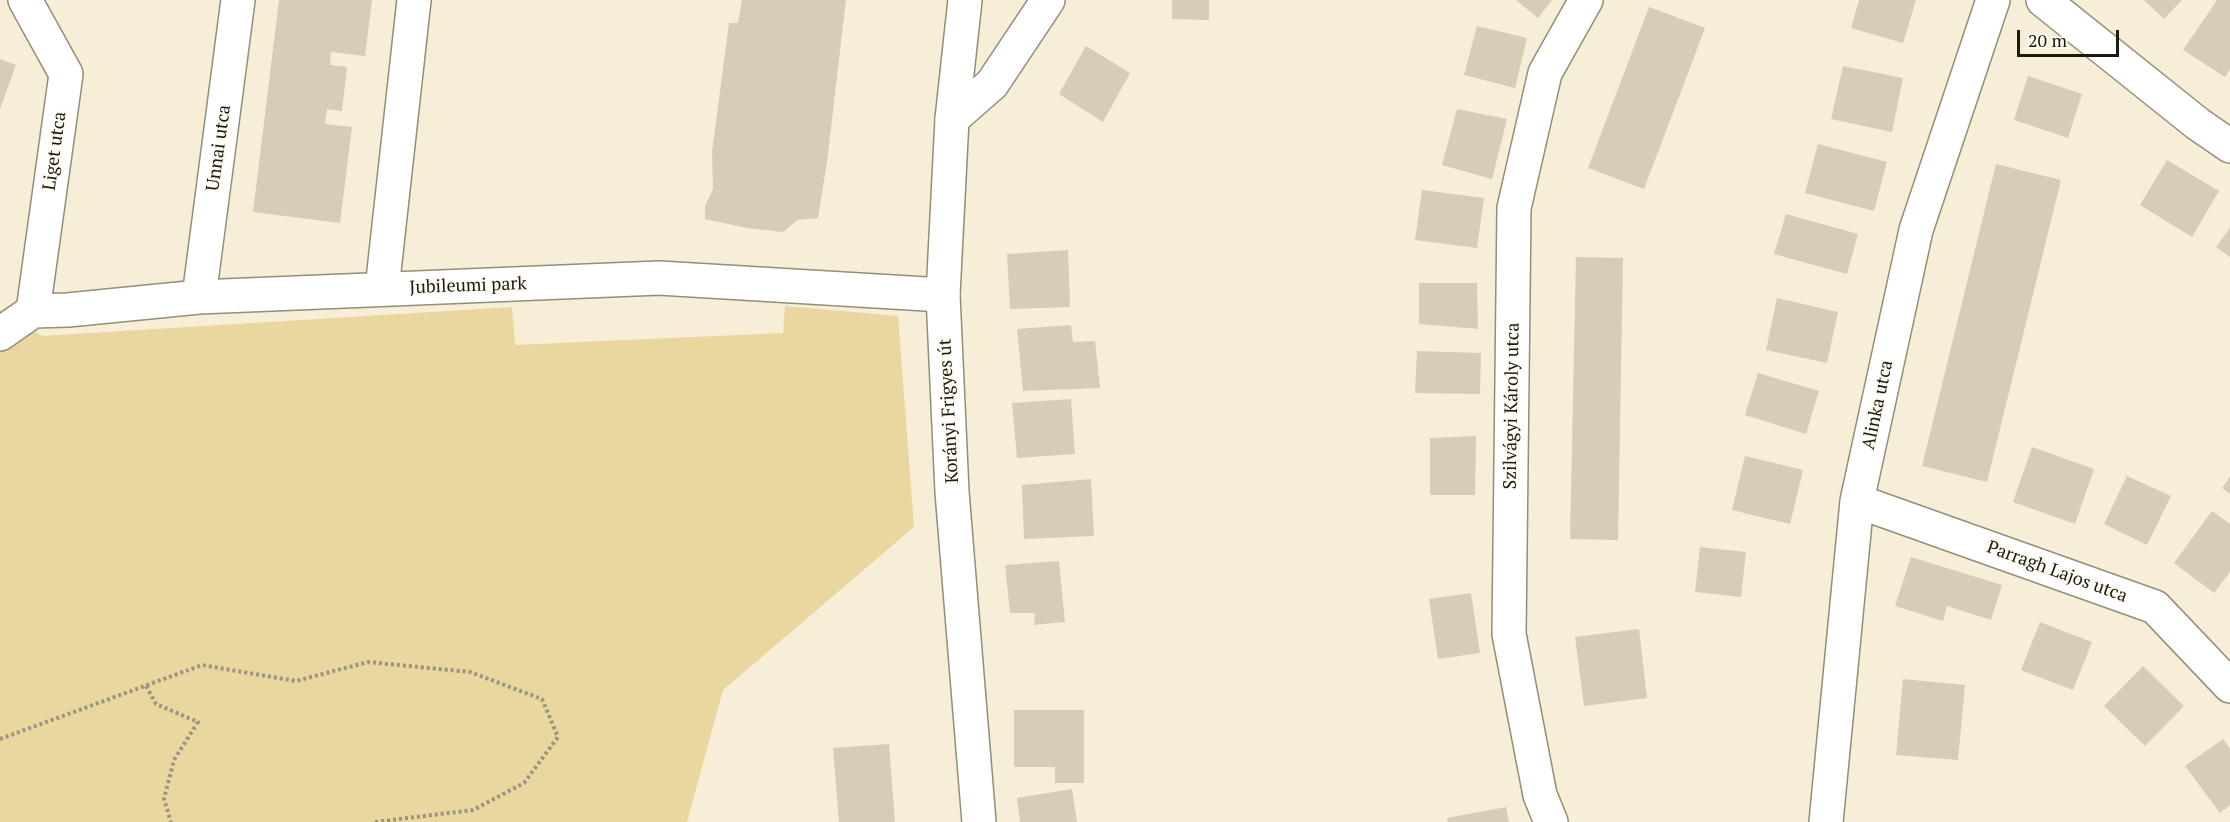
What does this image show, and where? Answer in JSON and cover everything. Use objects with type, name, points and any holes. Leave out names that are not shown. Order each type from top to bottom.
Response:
[{"type":"street","name":"Liget utca","points":[[25,0],[66,74],[33,311]]},
{"type":"street","name":"Unnai utca","points":[[199,297],[238,0]]},
{"type":"street","points":[[382,289],[414,0]]},
{"type":"street","name":"Korányi Frigyes út","points":[[965,0],[952,119],[943,295],[952,492],[979,822]]},
{"type":"street","points":[[952,119],[992,84],[1048,0]]},
{"type":"street","name":"Szilvágyi Károly utca","points":[[1551,822],[1540,795],[1509,634],[1514,208],[1545,73],[1586,0]]},
{"type":"street","name":"Alinka utca","points":[[1826,822],[1857,501],[1916,231],[1993,0]]},
{"type":"street","points":[[2043,0],[2198,124],[2230,146]]},
{"type":"street","name":"Jubileumi park","points":[[33,311],[68,310],[199,297],[659,278],[943,295]]},
{"type":"street","points":[[0,334],[33,311]]},
{"type":"street","name":"Parragh Lajos utca","points":[[1857,501],[2155,607],[2230,686]]},
{"type":"path","points":[[0,739],[202,665],[296,681],[368,662],[470,672],[542,699],[558,737],[524,783],[473,810],[375,822]]},
{"type":"path","points":[[146,686],[156,704],[198,722],[174,760],[164,799],[171,822]]},
{"type":"shaded area","points":[[785,306],[898,316],[914,527],[723,690],[687,822],[0,822],[0,310],[42,336],[512,307],[515,345],[783,333]]},
{"type":"building","points":[[279,0],[372,0],[365,56],[331,52],[330,65],[347,67],[342,111],[327,109],[325,124],[352,127],[340,223],[253,212]]},
{"type":"building","points":[[742,0],[846,0],[818,218],[797,220],[783,232],[747,228],[705,219],[705,206],[713,189],[712,152],[729,23],[738,23]]},
{"type":"building","points":[[1172,0],[1209,0],[1209,20],[1172,19]]},
{"type":"building","points":[[1516,0],[1552,0],[1538,18]]},
{"type":"building","points":[[1859,0],[1916,0],[1903,43],[1851,28]]},
{"type":"building","points":[[2144,0],[2182,0],[2164,19]]},
{"type":"building","points":[[2217,0],[2230,0],[2230,69],[2225,77],[2183,50]]},
{"type":"building","points":[[1649,7],[1705,28],[1644,189],[1588,168]]},
{"type":"building","points":[[1477,26],[1527,38],[1515,88],[1464,75]]},
{"type":"building","points":[[1086,46],[1130,73],[1103,122],[1059,94]]},
{"type":"building","points":[[0,59],[16,65],[0,109]]},
{"type":"building","points":[[1843,66],[1903,78],[1892,132],[1831,119]]},
{"type":"building","points":[[2028,76],[2082,94],[2068,138],[2014,120]]},
{"type":"building","points":[[1457,109],[1507,119],[1492,179],[1442,165]]},
{"type":"building","points":[[1818,144],[1887,162],[1874,211],[1805,193]]},
{"type":"building","points":[[2167,160],[2219,191],[2192,237],[2140,205]]},
{"type":"building","points":[[1996,164],[2061,180],[1987,482],[1922,466]]},
{"type":"building","points":[[1422,190],[1484,198],[1477,248],[1415,240]]},
{"type":"building","points":[[1786,214],[1858,234],[1847,274],[1774,254]]},
{"type":"building","points":[[2230,228],[2230,257],[2216,247]]},
{"type":"building","points":[[1068,250],[1070,307],[1010,309],[1007,254]]},
{"type":"building","points":[[1576,257],[1623,258],[1618,540],[1570,539]]},
{"type":"building","points":[[1419,283],[1477,283],[1478,329],[1419,324]]},
{"type":"building","points":[[1777,298],[1838,312],[1827,363],[1766,350]]},
{"type":"building","points":[[1071,325],[1073,342],[1095,341],[1100,388],[1023,391],[1017,329]]},
{"type":"building","points":[[1417,351],[1481,353],[1480,394],[1415,393]]},
{"type":"building","points":[[1758,373],[1819,391],[1806,434],[1745,415]]},
{"type":"building","points":[[1071,399],[1075,454],[1017,458],[1012,403]]},
{"type":"building","points":[[1476,436],[1475,495],[1430,495],[1430,438]]},
{"type":"building","points":[[2032,447],[2094,469],[2075,524],[2013,502]]},
{"type":"building","points":[[1745,456],[1803,470],[1790,524],[1732,510]]},
{"type":"building","points":[[2127,476],[2171,496],[2147,545],[2104,524]]},
{"type":"building","points":[[2230,477],[2230,494],[2222,488]]},
{"type":"building","points":[[1091,479],[1094,536],[1024,539],[1022,485]]},
{"type":"building","points":[[2212,511],[2230,524],[2230,572],[2214,593],[2174,563]]},
{"type":"building","points":[[1700,547],[1746,552],[1741,597],[1695,592]]},
{"type":"building","points":[[1911,557],[2002,585],[1991,620],[1947,606],[1943,621],[1895,606]]},
{"type":"building","points":[[1059,561],[1065,622],[1034,625],[1035,613],[1010,613],[1005,565]]},
{"type":"building","points":[[1471,593],[1480,653],[1438,659],[1429,599]]},
{"type":"building","points":[[2040,622],[2092,642],[2073,690],[2021,670]]},
{"type":"building","points":[[1639,629],[1647,698],[1584,706],[1575,637]]},
{"type":"building","points":[[2143,666],[2184,706],[2145,746],[2104,706]]},
{"type":"building","points":[[1903,679],[1965,685],[1958,760],[1896,755]]},
{"type":"building","points":[[1014,710],[1084,710],[1084,783],[1055,783],[1055,767],[1014,767]]},
{"type":"building","points":[[2223,739],[2230,749],[2230,805],[2220,813],[2185,766]]},
{"type":"building","points":[[889,744],[895,822],[839,822],[833,748]]},
{"type":"building","points":[[1072,789],[1077,822],[1020,822],[1017,798]]},
{"type":"building","points":[[1506,807],[1509,822],[1448,822],[1447,818]]}]
